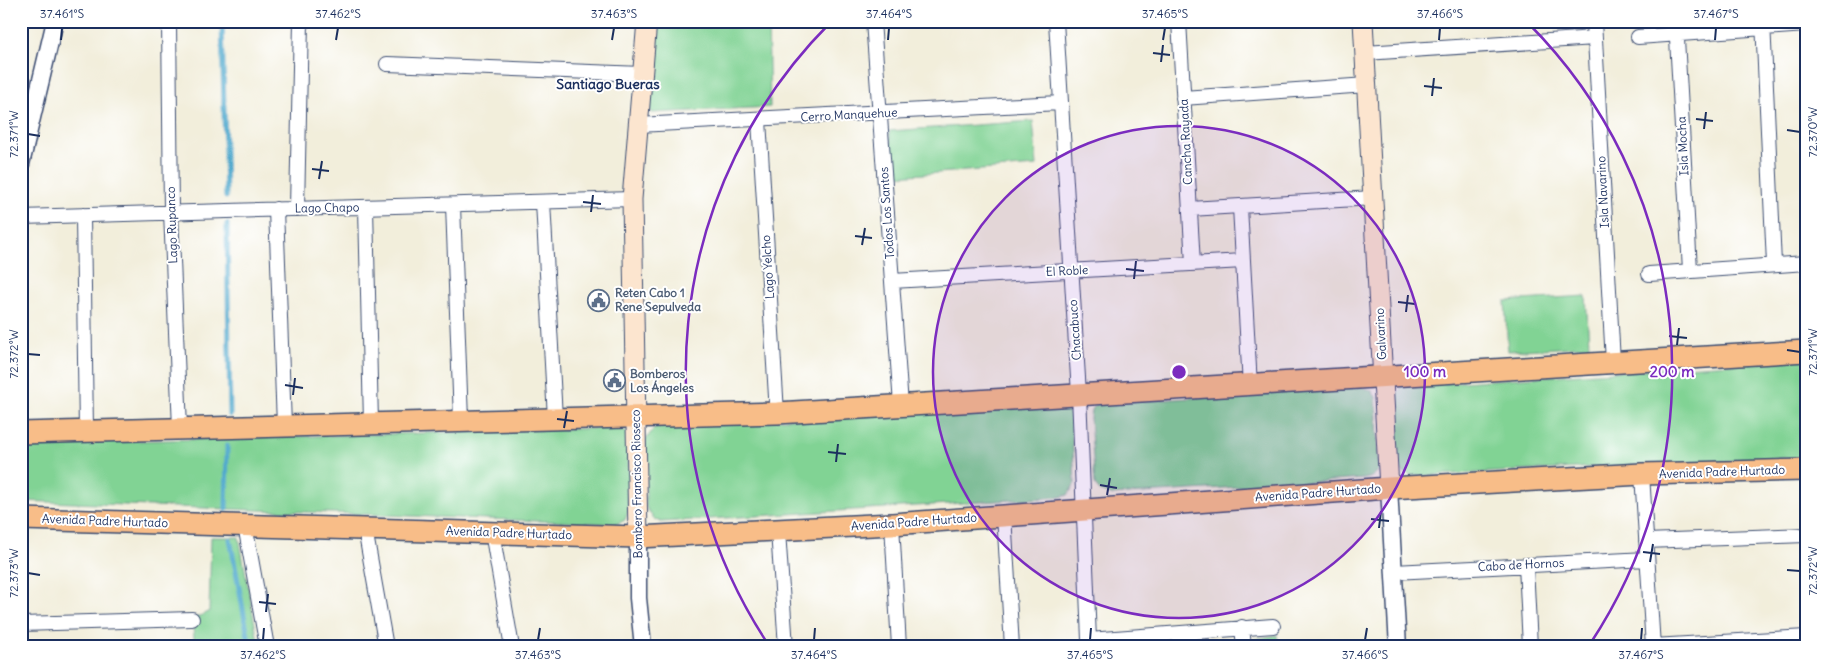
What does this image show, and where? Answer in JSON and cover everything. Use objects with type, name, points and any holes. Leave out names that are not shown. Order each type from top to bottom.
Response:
[{"type":"main road","name":"Bombero Francisco Rioseco","points":[[638,537],[632,200],[647,21]]},
{"type":"main road","name":"Galvarino","points":[[1363,21],[1389,488]]},
{"type":"main road","points":[[21,433],[777,413],[1806,351]]},
{"type":"main road","name":"Avenida Padre Hurtado","points":[[21,519],[638,537],[892,524],[1389,488],[1642,474],[1806,470]]},
{"type":"street","points":[[21,164],[55,21]]},
{"type":"street","name":"Lago Rupanco","points":[[169,21],[171,212],[180,428]]},
{"type":"street","points":[[297,208],[302,21]]},
{"type":"street","name":"Todos Los Santos","points":[[873,21],[901,405]]},
{"type":"street","name":"Chacabuco","points":[[1056,21],[1079,394],[1089,640],[1126,642]]},
{"type":"street","name":"Cancha Rayada","points":[[1179,21],[1193,264]]},
{"type":"street","name":"Isla Navarino","points":[[1594,21],[1613,362]]},
{"type":"street","points":[[1764,25],[1774,264]]},
{"type":"street","points":[[1638,37],[1676,28],[1806,25]]},
{"type":"street","name":"Isla Mocha","points":[[1676,28],[1690,270]]},
{"type":"street","points":[[1365,53],[1595,38]]},
{"type":"street","points":[[387,64],[642,74]]},
{"type":"street","points":[[1183,98],[1367,85]]},
{"type":"street","name":"Cerro Manquehue","points":[[638,125],[1060,103]]},
{"type":"street","name":"Lago Yelcho","points":[[759,120],[777,413]]},
{"type":"street","points":[[1190,210],[1373,198]]},
{"type":"street","name":"Lago Chapo","points":[[21,217],[632,200]]},
{"type":"street","points":[[543,202],[555,418]]},
{"type":"street","points":[[453,204],[462,420]]},
{"type":"street","points":[[366,207],[371,423]]},
{"type":"street","points":[[1240,207],[1250,386]]},
{"type":"street","points":[[276,209],[284,425]]},
{"type":"street","points":[[83,215],[86,431]]},
{"type":"street","name":"El Roble","points":[[892,281],[1243,261]]},
{"type":"street","points":[[1649,274],[1806,263]]},
{"type":"street","points":[[1642,474],[1653,646],[1806,637]]},
{"type":"street","name":"Galvarino","points":[[1389,488],[1398,647]]},
{"type":"street","points":[[1004,515],[1012,647]]},
{"type":"street","points":[[892,524],[899,647]]},
{"type":"street","points":[[246,525],[267,647]]},
{"type":"street","points":[[365,528],[386,647]]},
{"type":"street","points":[[778,530],[786,647]]},
{"type":"street","points":[[492,532],[512,647]]},
{"type":"street","points":[[1646,542],[1806,534]]},
{"type":"street","name":"Bombero Francisco Rioseco","points":[[638,537],[638,598],[643,647]]},
{"type":"street","name":"Cabo de Hornos","points":[[1394,572],[1647,558]]},
{"type":"street","points":[[1526,565],[1530,647]]},
{"type":"street","points":[[21,624],[192,619]]},
{"type":"street","points":[[1126,642],[1273,626]]},
{"type":"street","points":[[1242,628],[1244,647]]},
{"type":"green space","points":[[656,21],[768,21],[770,107],[652,113],[648,106]]},
{"type":"green space","points":[[1033,121],[1037,166],[895,176],[889,131]]},
{"type":"green space","points":[[1586,296],[1589,346],[1508,351],[1505,301]]},
{"type":"green space","points":[[1806,359],[1806,457],[1412,476],[1403,472],[1398,465],[1393,400],[1402,386]]},
{"type":"green space","points":[[1362,387],[1371,390],[1376,397],[1379,470],[1372,477],[1111,495],[1100,491],[1095,485],[1090,418],[1091,410],[1097,404]]},
{"type":"green space","points":[[1060,406],[1068,409],[1071,418],[1075,483],[1068,495],[1060,497],[661,522],[654,519],[646,507],[645,441],[654,428],[661,425]]},
{"type":"green space","points":[[611,428],[626,431],[629,438],[628,512],[625,520],[617,524],[21,501],[21,444]]},
{"type":"green space","points":[[211,537],[239,537],[259,647],[195,647],[192,619],[209,612]]},
{"type":"green space","points":[[1277,635],[1278,647],[1250,647],[1250,640]]},
{"type":"waterway","points":[[222,21],[226,197]]},
{"type":"waterway","points":[[227,224],[230,415]]},
{"type":"waterway","points":[[226,510],[227,445]]},
{"type":"waterway","points":[[230,539],[250,647]]},
{"type":"place","name":"Reten Cabo 1 Rene Sepulveda","points":[[599,300]]},
{"type":"place","name":"Bomberos Los Ángeles","points":[[614,381]]},
{"type":"district","name":"Santiago Bueras","points":[[608,84]]}]
